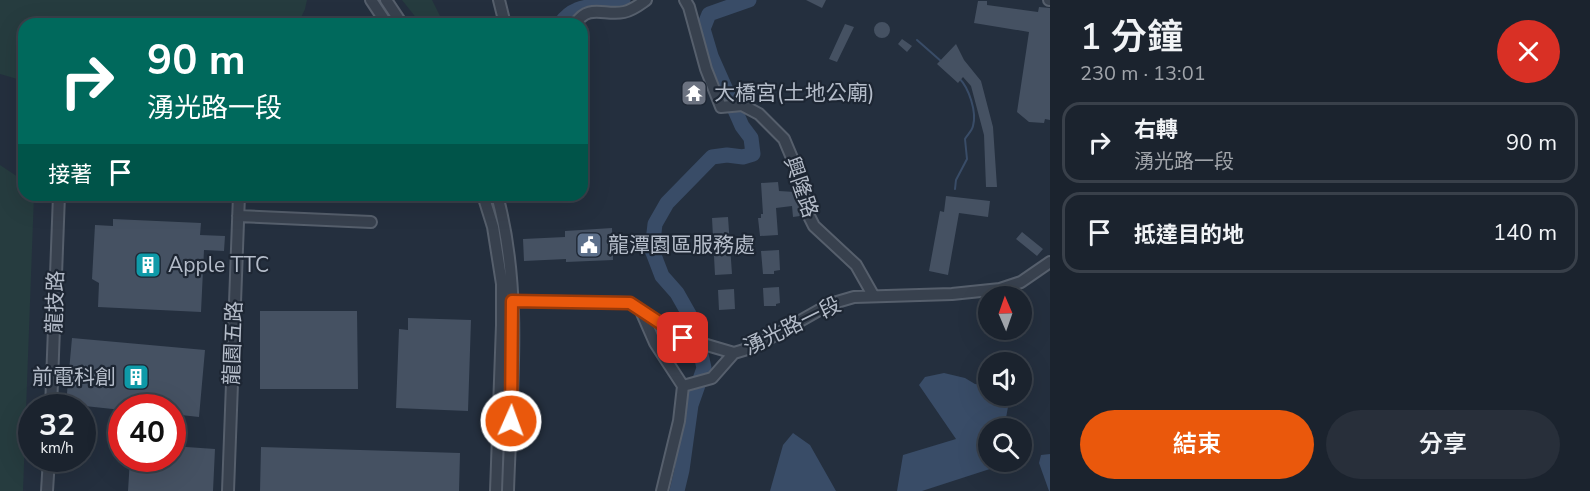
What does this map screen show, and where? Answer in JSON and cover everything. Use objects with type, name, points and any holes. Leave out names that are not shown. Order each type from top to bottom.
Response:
[{"type":"street","points":[[371,0],[383,18]]},
{"type":"street","points":[[386,0],[395,18]]},
{"type":"street","points":[[499,0],[504,18]]},
{"type":"street","points":[[579,18],[589,12],[623,13],[634,9],[646,0]]},
{"type":"street","name":"興隆路","points":[[685,0],[706,69],[721,107],[742,105],[759,114],[784,139],[800,177],[806,210],[814,226],[856,265],[873,295]]},
{"type":"street","name":"龍技路","points":[[52,394],[59,201]]},
{"type":"street","name":"龍園五路","points":[[228,491],[239,201]]},
{"type":"street","points":[[485,201],[499,256],[513,351],[508,491]]},
{"type":"street","points":[[496,491],[507,301],[506,230],[499,201]]},
{"type":"street","points":[[238,216],[371,222]]},
{"type":"street","name":"湧光路一段","points":[[507,301],[630,303],[683,338],[734,353],[754,347],[830,304],[854,297],[952,294],[1000,289],[1021,282],[1050,262]]},
{"type":"street","points":[[641,311],[655,343],[683,386],[679,421],[662,491]]},
{"type":"street","points":[[683,386],[712,378],[734,353]]},
{"type":"street","points":[[47,491],[48,472]]},
{"type":"green space","points":[[0,0],[307,0],[301,18],[18,18],[18,79],[0,74]]},
{"type":"green space","points":[[402,0],[432,0],[441,18],[416,18]]},
{"type":"green space","points":[[0,165],[18,177],[18,201],[34,201],[27,394],[18,394],[18,472],[24,472],[23,491],[0,491]]},
{"type":"water","points":[[944,373],[965,378],[978,384],[978,406],[1008,406],[1006,418],[978,418],[978,472],[981,472],[922,491],[897,491],[903,455],[956,439],[919,385],[925,377]]},
{"type":"water","points":[[793,433],[810,445],[836,491],[770,491],[783,445]]},
{"type":"water","points":[[1050,454],[1049,491],[1039,463],[1041,455]]},
{"type":"building","points":[[806,0],[826,0],[822,8]]},
{"type":"building","points":[[978,1],[987,1],[987,5],[1038,12],[1039,7],[1050,8],[1050,120],[1045,119],[1044,123],[1029,122],[1017,112],[1029,32],[974,23]]},
{"type":"building","points":[[882,22],[890,30],[882,38],[874,30]]},
{"type":"building","points":[[845,24],[854,27],[837,62],[829,59]]},
{"type":"building","points":[[902,39],[912,46],[907,52],[898,44]]},
{"type":"building","points":[[956,44],[964,60],[981,81],[993,127],[997,187],[986,187],[984,135],[971,86],[963,77],[958,83],[937,64]]},
{"type":"building","name":"大橋宮(土地公廟)","points":[[697,85],[700,100],[691,101],[689,87]]},
{"type":"building","points":[[778,182],[779,191],[795,192],[800,216],[793,217],[792,206],[776,208],[778,235],[760,236],[758,218],[761,218],[763,214],[761,183]]},
{"type":"building","points":[[946,196],[990,201],[988,217],[959,213],[948,275],[929,271],[940,211],[944,212]]},
{"type":"building","points":[[728,217],[732,274],[715,275],[712,218]]},
{"type":"building","name":"Apple TTC","points":[[113,219],[201,223],[200,235],[225,236],[224,251],[204,250],[201,312],[98,307],[99,283],[92,279],[95,225],[113,226]]},
{"type":"building","name":"龍潭園區服務處","points":[[612,228],[613,260],[524,261],[523,239],[565,237],[565,231]]},
{"type":"building","points":[[1022,232],[1043,249],[1037,256],[1016,239]]},
{"type":"building","points":[[779,250],[780,270],[774,271],[774,274],[763,274],[761,251]]},
{"type":"building","points":[[779,287],[780,303],[776,306],[764,306],[763,288]]},
{"type":"building","points":[[734,289],[735,309],[719,310],[718,290]]},
{"type":"building","points":[[260,311],[357,311],[358,389],[260,389]]},
{"type":"building","points":[[408,318],[471,320],[468,411],[396,408],[399,329],[408,330]]},
{"type":"building","name":"前電科創","points":[[72,338],[205,350],[199,417],[186,416],[186,394],[108,394],[108,408],[96,407],[96,394],[67,394]]},
{"type":"building","points":[[186,447],[215,449],[213,491],[128,491],[129,472],[186,472]]},
{"type":"building","points":[[261,447],[460,453],[459,491],[260,491]]},
{"type":"waterway","points":[[565,18],[581,8],[623,0]]},
{"type":"waterway","points":[[677,491],[691,405],[704,368],[694,323],[677,293],[662,276],[652,250],[655,224],[667,203],[712,157],[727,155],[743,157],[753,154],[751,138],[742,126],[711,56],[703,29],[709,14],[749,0]]},
{"type":"waterway","points":[[917,40],[942,62]]},
{"type":"waterway","points":[[955,189],[956,180],[967,159],[965,139],[974,120],[971,100],[959,78]]},
{"type":"place","name":"大橋宮(土地公廟)","points":[[694,93]]},
{"type":"place","name":"龍潭園區服務處","points":[[589,245]]},
{"type":"place","name":"Apple TTC","points":[[148,265]]},
{"type":"place","name":"前電科創","points":[[136,377]]},
{"type":"route","points":[[511,421],[512,301],[630,303],[683,338]]}]
